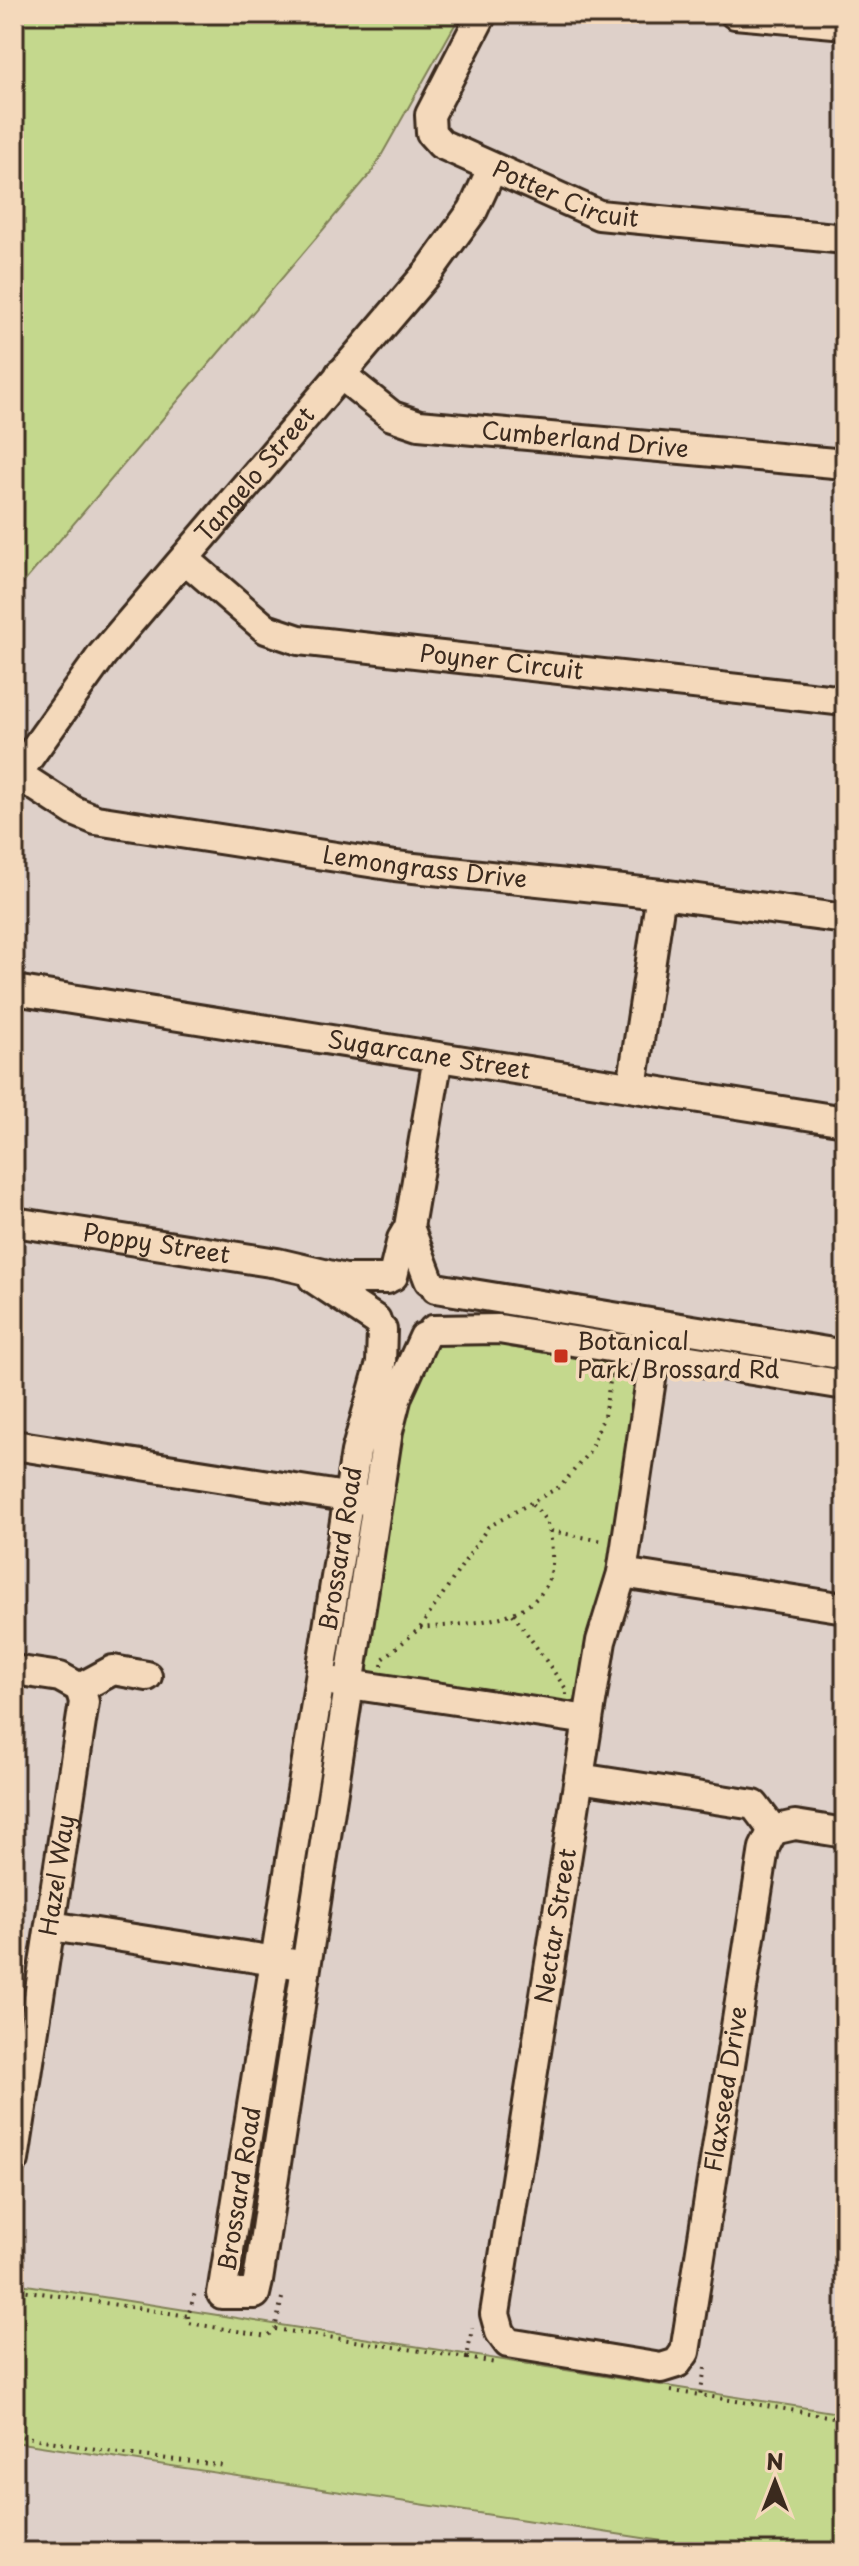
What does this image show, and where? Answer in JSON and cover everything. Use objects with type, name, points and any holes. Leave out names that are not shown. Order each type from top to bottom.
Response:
[{"type":"street","name":"Potter Circuit","points":[[482,14],[433,105],[428,126],[441,144],[492,169],[616,219],[845,239]]},
{"type":"street","points":[[735,14],[845,24]]},
{"type":"street","name":"Tangelo Street","points":[[15,776],[102,655],[186,560],[448,246],[473,210],[492,169]]},
{"type":"street","name":"Cumberland Drive","points":[[340,374],[392,416],[419,425],[845,464]]},
{"type":"street","name":"Poyner Circuit","points":[[186,560],[266,629],[299,640],[845,701]]},
{"type":"street","name":"Lemongrass Drive","points":[[15,776],[74,811],[96,820],[395,866],[661,894],[845,919]]},
{"type":"street","points":[[632,1087],[661,894]]},
{"type":"street","name":"Sugarcane Street","points":[[14,990],[845,1121]]},
{"type":"street","points":[[438,1057],[409,1227],[390,1278],[374,1298],[379,1325],[402,1341],[428,1333],[499,1329],[652,1368],[845,1385]]},
{"type":"street","name":"Poppy Street","points":[[14,1222],[299,1268],[357,1281],[390,1278]]},
{"type":"street","points":[[409,1227],[442,1310],[428,1333]]},
{"type":"street","name":"Poppy Street","points":[[299,1268],[379,1325]]},
{"type":"street","points":[[390,1278],[412,1273],[433,1284],[659,1326],[845,1355]]},
{"type":"street","name":"Brossard Road","points":[[379,1325],[381,1363],[361,1425],[222,2294],[255,2294],[308,1966],[365,1686],[378,1502],[397,1396],[428,1333]]},
{"type":"street","name":"Nectar Street","points":[[659,1326],[622,1573],[577,1719],[579,1778],[495,2314],[500,2332],[508,2343],[527,2348],[661,2368],[695,2360]]},
{"type":"street","points":[[14,1445],[378,1502]]},
{"type":"street","points":[[622,1573],[845,1608]]},
{"type":"street","points":[[14,1670],[60,1677],[80,1688],[113,1670],[147,1676]]},
{"type":"street","points":[[320,1679],[577,1719]]},
{"type":"street","name":"Hazel Way","points":[[14,2160],[84,1702],[80,1688]]},
{"type":"street","points":[[579,1778],[754,1805],[773,1830],[782,1825],[795,1825],[845,1833]]},
{"type":"street","name":"Flaxseed Drive","points":[[695,2360],[764,1848],[773,1830]]},
{"type":"street","points":[[51,1926],[308,1966]]},
{"type":"path","points":[[365,1686],[383,1659],[420,1628],[488,1527],[561,1486],[589,1452],[604,1416],[611,1376],[652,1368]]},
{"type":"path","points":[[420,1628],[490,1621],[513,1614],[543,1595],[553,1568],[551,1531],[545,1516],[532,1505]]},
{"type":"path","points":[[551,1531],[625,1544]]},
{"type":"path","points":[[513,1614],[566,1689],[577,1719]]},
{"type":"path","points":[[19,2261],[15,2289],[188,2316]]},
{"type":"path","points":[[196,2289],[189,2323],[267,2336],[275,2329],[282,2298]]},
{"type":"path","points":[[275,2329],[467,2358],[472,2328]]},
{"type":"path","points":[[695,2360],[700,2395],[845,2419]]},
{"type":"path","points":[[14,2435],[125,2454],[227,2466]]},
{"type":"green space","points":[[14,14],[461,14],[372,172],[14,594]]},
{"type":"green space","points":[[500,1334],[510,1347],[610,1364],[617,1357],[629,1359],[640,1377],[605,1599],[583,1694],[565,1707],[378,1679],[366,1663],[365,1649],[371,1644],[400,1453],[392,1444],[433,1345],[448,1336]]},
{"type":"green space","points":[[14,2283],[845,2414],[845,2552],[734,2552],[14,2442]]},
{"type":"place","name":"Botanical Park/Brossard Rd","points":[[561,1356]]}]
